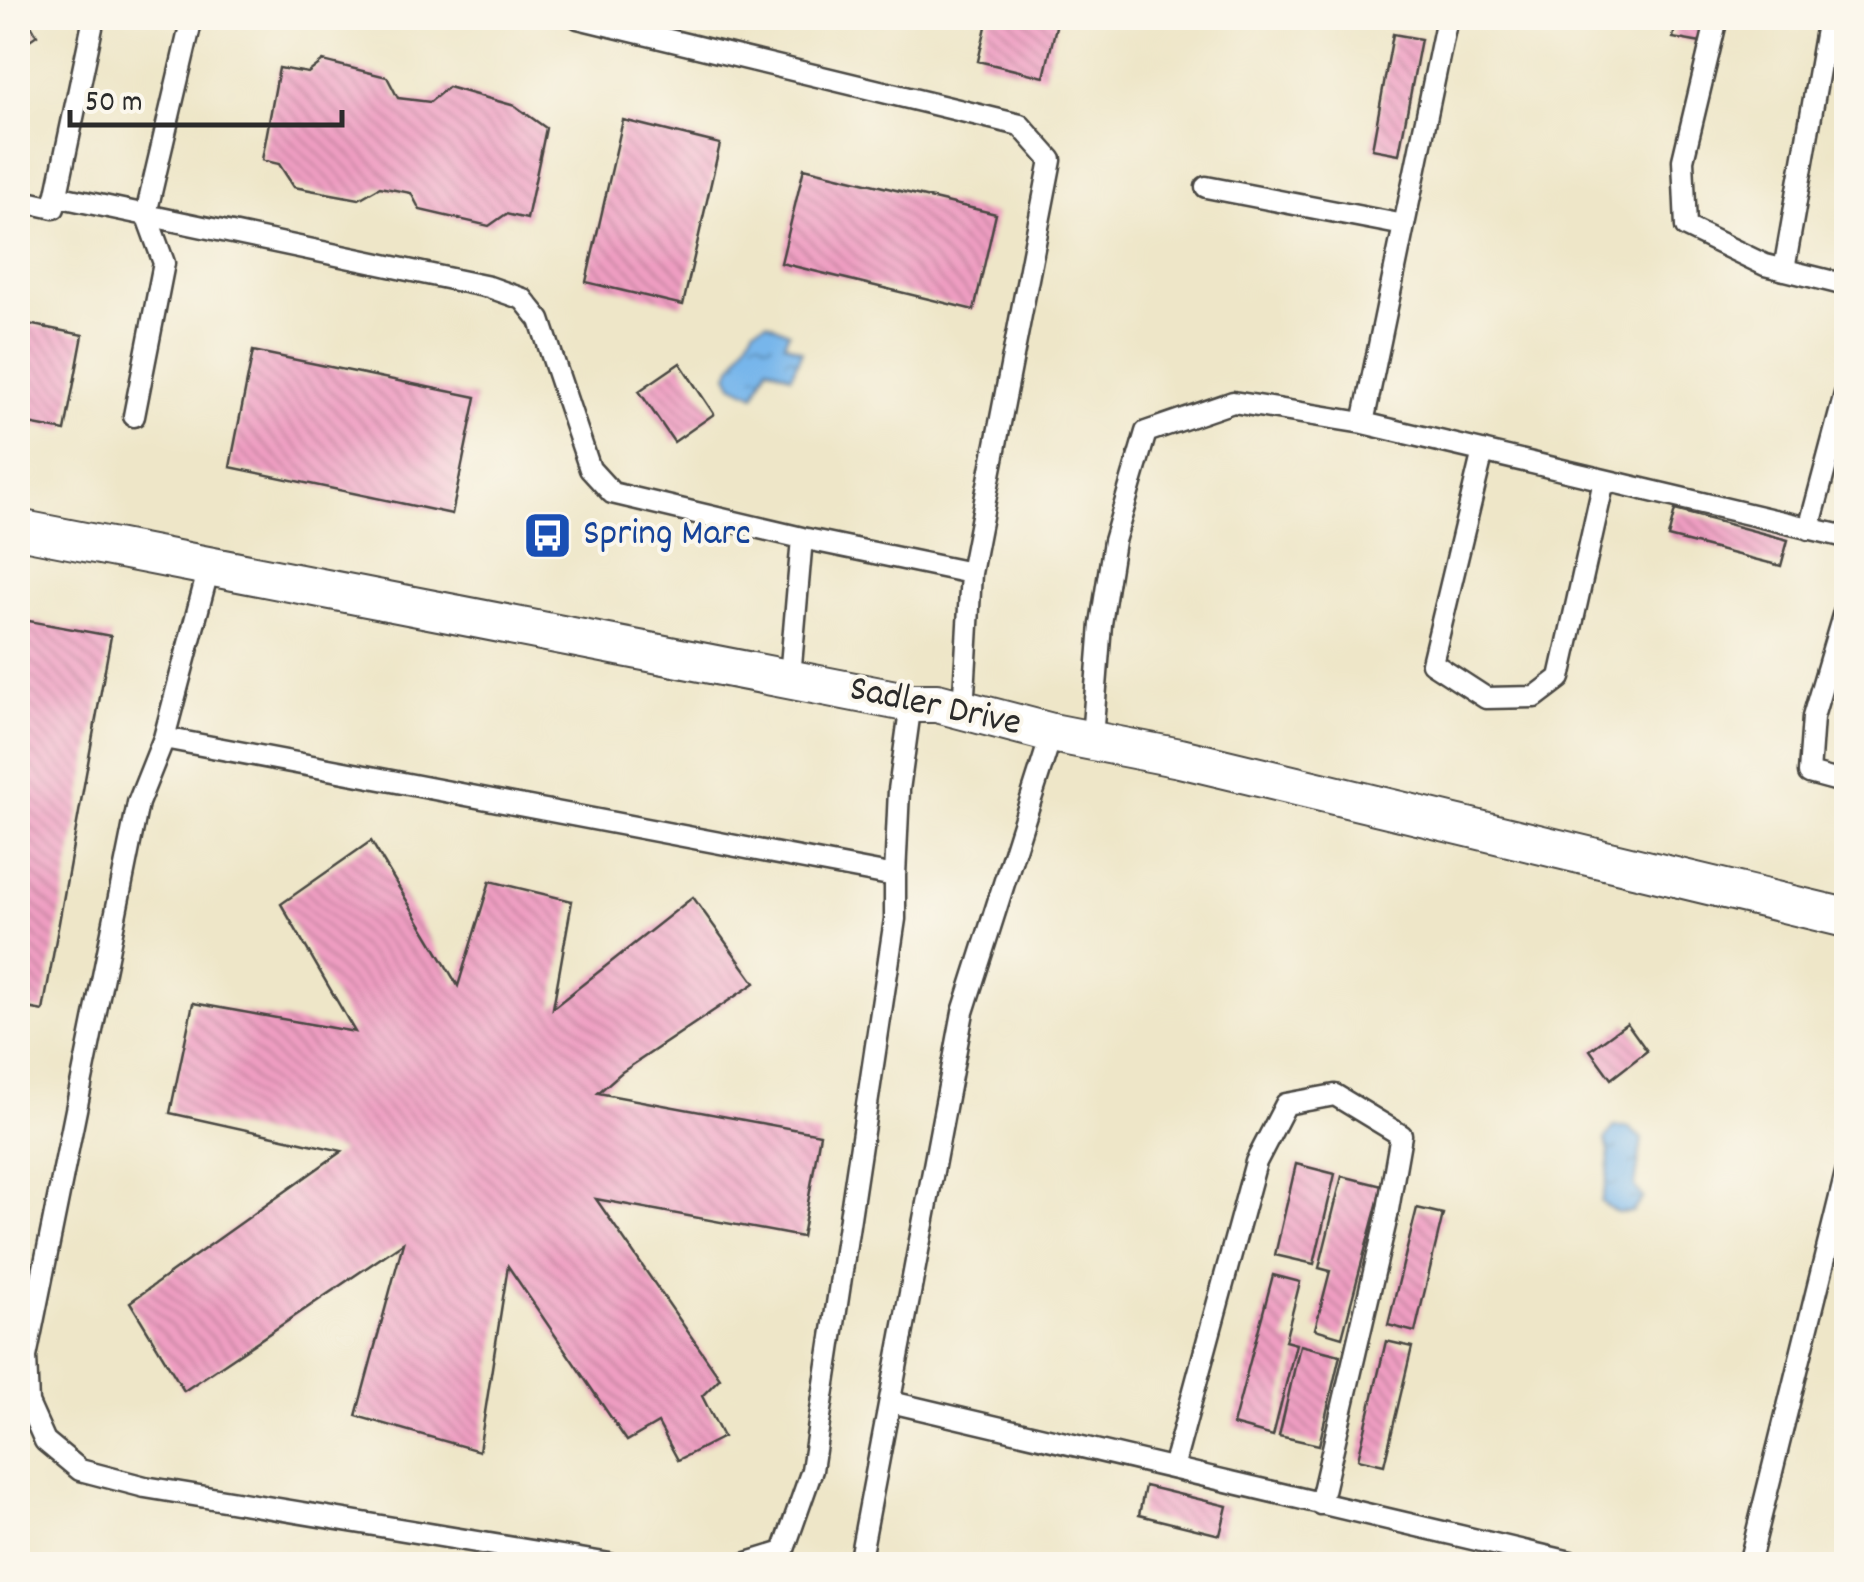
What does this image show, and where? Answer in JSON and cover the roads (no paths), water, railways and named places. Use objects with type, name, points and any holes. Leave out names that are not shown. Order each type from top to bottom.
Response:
[{"type":"street","name":"Sadler Drive","points":[[18,529],[910,703],[937,702],[1052,733],[1092,738],[1846,918]]},
{"type":"lane","points":[[18,200],[54,208],[94,18]]},
{"type":"lane","points":[[134,416],[164,263],[146,214],[192,18]]},
{"type":"lane","points":[[578,18],[1020,126],[1051,160],[971,573],[962,711]]},
{"type":"lane","points":[[1364,423],[1448,18]]},
{"type":"lane","points":[[1717,18],[1682,160],[1686,227],[1764,265],[1846,285]]},
{"type":"lane","points":[[1784,270],[1828,18]]},
{"type":"lane","points":[[1206,188],[1404,225]]},
{"type":"lane","points":[[56,196],[488,286],[523,299],[540,320],[590,469],[612,494],[971,573]]},
{"type":"lane","points":[[1809,528],[1846,390]]},
{"type":"lane","points":[[1092,738],[1101,624],[1114,541],[1146,432],[1232,402],[1364,423],[1846,538]]},
{"type":"lane","points":[[1482,451],[1432,663],[1486,698],[1535,697],[1560,678],[1604,480]]},
{"type":"lane","points":[[790,677],[802,538]]},
{"type":"lane","points":[[210,564],[164,738],[138,803],[26,1357],[28,1403],[45,1441],[80,1470],[145,1486],[610,1564]]},
{"type":"lane","points":[[1846,605],[1813,717],[1809,773],[1846,783]]},
{"type":"lane","points":[[744,1564],[783,1552],[812,1470],[895,919],[899,790],[910,703]]},
{"type":"lane","points":[[859,1564],[963,1012],[1052,733]]},
{"type":"lane","points":[[164,738],[896,876]]},
{"type":"lane","points":[[1173,1468],[1256,1162],[1286,1104],[1335,1095],[1401,1134],[1386,1221],[1320,1504]]},
{"type":"lane","points":[[1749,1564],[1846,1172]]},
{"type":"lane","points":[[891,1402],[1580,1564]]},
{"type":"water","points":[[767,322],[789,332],[784,343],[802,351],[791,376],[768,366],[755,395],[733,384],[728,374],[755,327]]},
{"type":"water","points":[[1614,1127],[1628,1127],[1642,1139],[1635,1186],[1643,1198],[1632,1212],[1617,1213],[1601,1202],[1608,1171],[1605,1140]]},
{"type":"place","name":"Spring Marc","points":[[548,535]]}]
